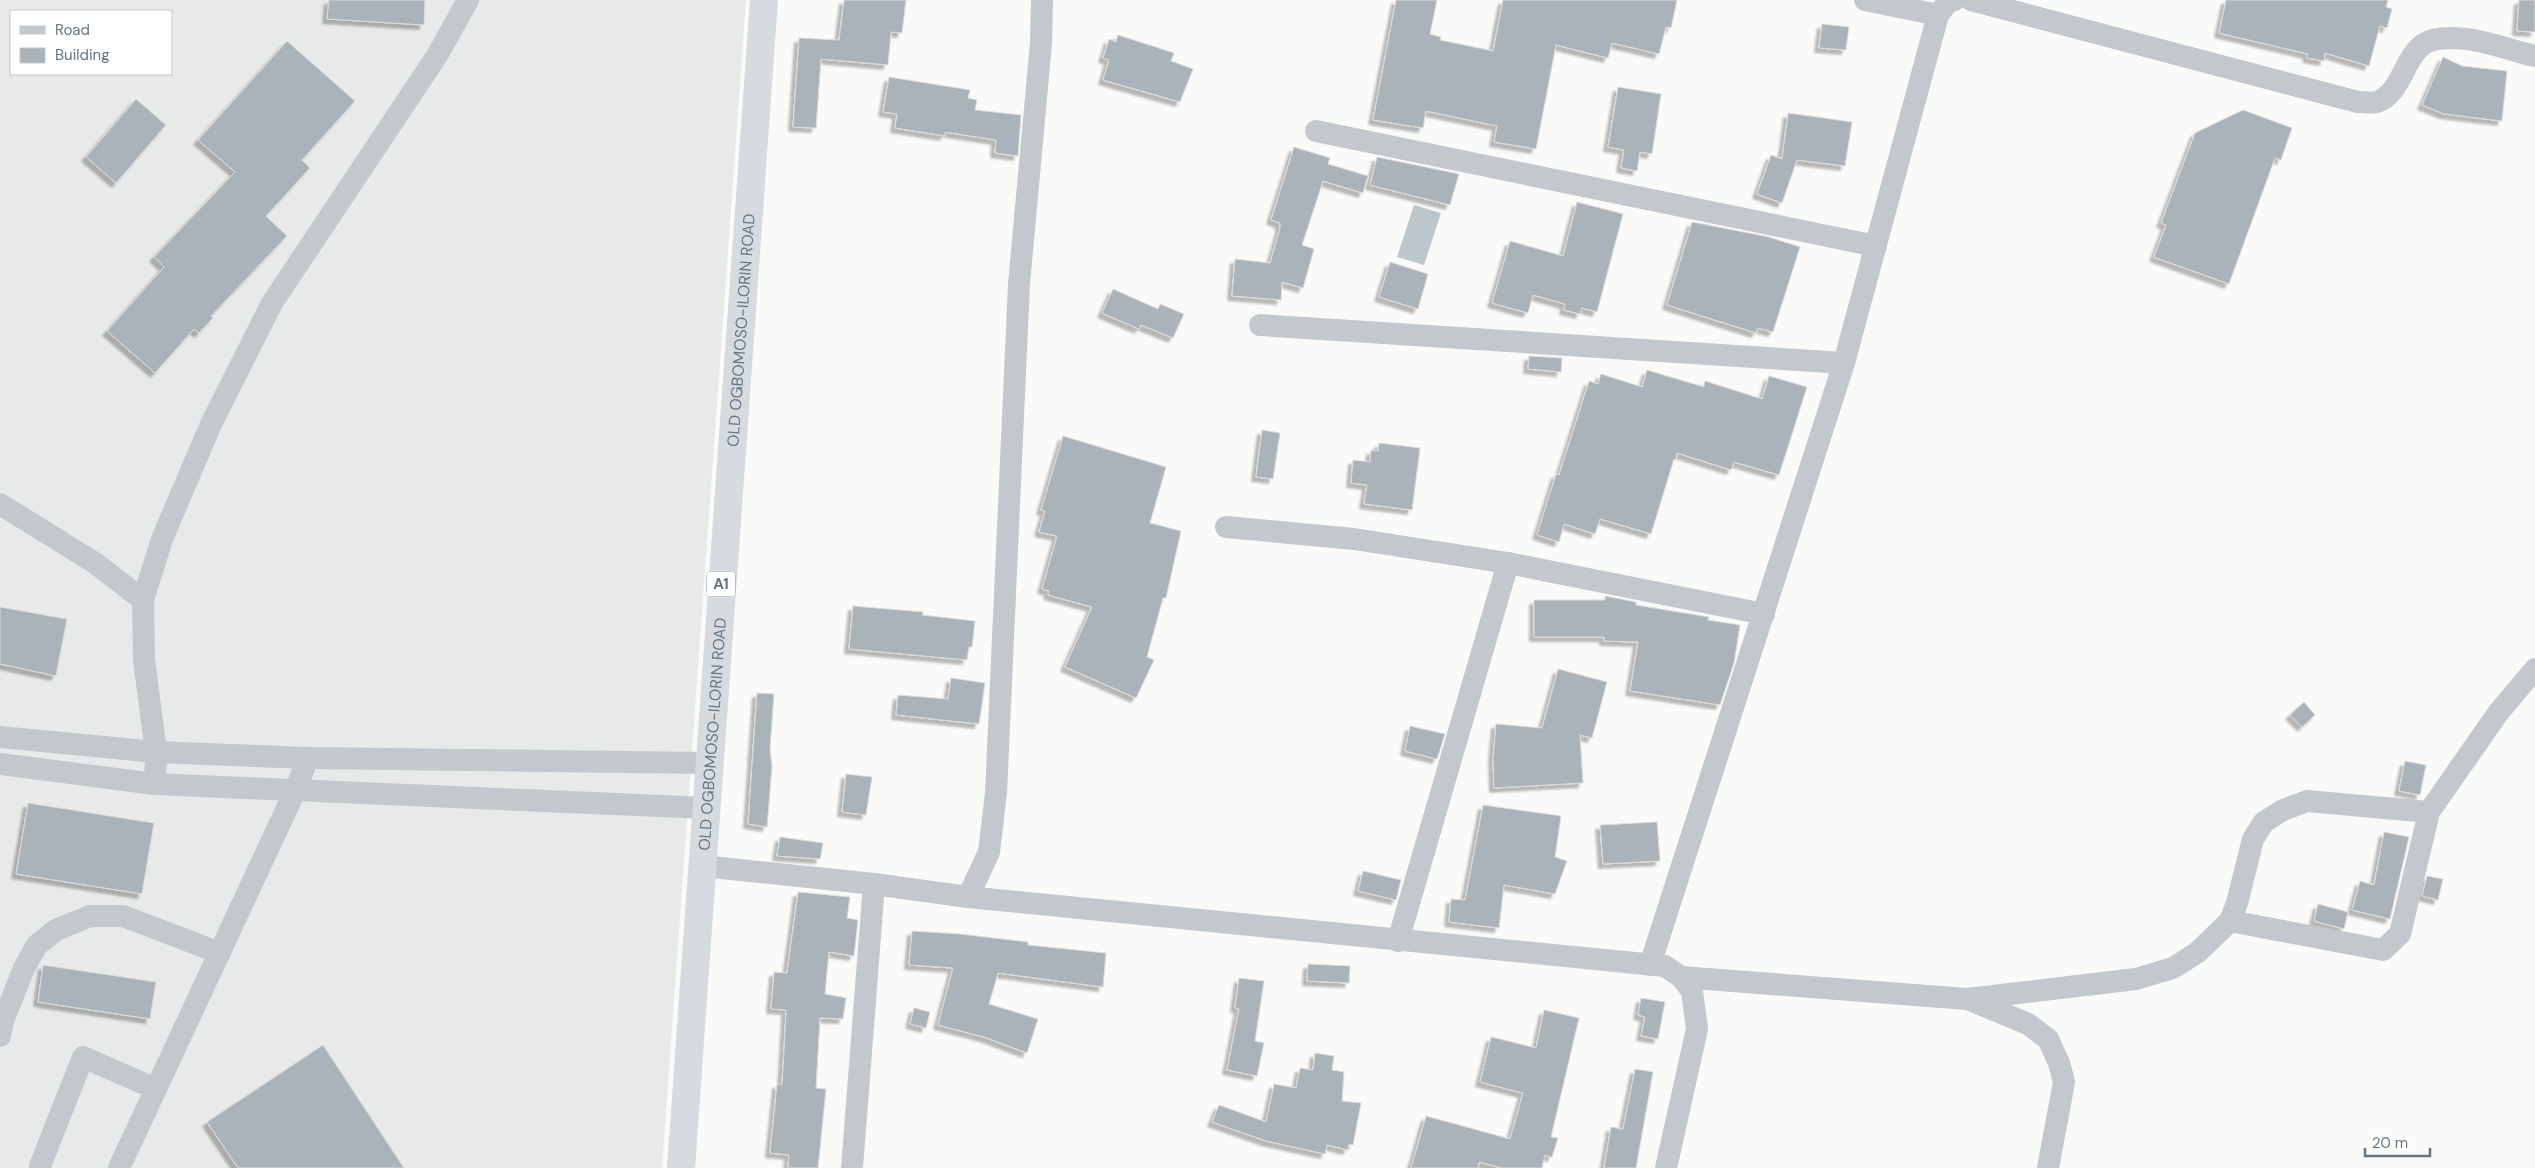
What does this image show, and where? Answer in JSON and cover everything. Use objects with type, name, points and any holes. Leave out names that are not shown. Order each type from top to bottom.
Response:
[{"type":"highway","name":"OLD OGBOMOSO-ILORIN ROAD","points":[[681,1168],[764,0]]},
{"type":"street","points":[[155,784],[156,752],[144,660],[143,600],[162,539],[211,424],[272,303],[438,54],[468,0]]},
{"type":"street","points":[[968,897],[989,852],[996,793],[1019,284],[1041,43],[1042,0]]},
{"type":"street","points":[[1650,965],[1844,363],[1876,246],[1946,8],[1866,0]]},
{"type":"street","points":[[1971,0],[2358,102],[2378,102],[2393,90],[2417,50],[2431,40],[2456,37],[2535,56]]},
{"type":"street","points":[[1316,131],[1876,246]]},
{"type":"street","points":[[1260,325],[1844,363]]},
{"type":"street","points":[[0,504],[95,563],[143,600]]},
{"type":"street","points":[[1226,527],[1354,539],[1508,563],[1764,614]]},
{"type":"street","points":[[1398,942],[1508,563]]},
{"type":"street","points":[[2230,921],[2383,950],[2400,934],[2428,812],[2498,713],[2535,669]]},
{"type":"street","points":[[0,737],[156,752],[308,758],[709,763]]},
{"type":"street","points":[[119,1168],[295,791],[308,758]]},
{"type":"street","points":[[0,764],[155,784],[706,808]]},
{"type":"street","points":[[1681,977],[1966,999],[2136,979],[2173,968],[2198,952],[2230,921],[2237,903],[2253,839],[2264,822],[2283,810],[2307,800],[2428,812]]},
{"type":"street","points":[[702,866],[874,884],[968,897],[1398,942],[1665,966],[1681,977],[1692,991],[1697,1028],[1666,1168]]},
{"type":"street","points":[[852,1168],[874,884]]},
{"type":"street","points":[[1,1026],[24,968],[37,945],[56,930],[90,916],[123,916],[220,952]]},
{"type":"street","points":[[1966,999],[2028,1024],[2048,1039],[2059,1064],[2064,1082],[2048,1168]]},
{"type":"street","points":[[40,1166],[83,1057],[156,1089]]},
{"type":"shaded area","points":[[0,0],[746,0],[662,1168],[0,1168]]},
{"type":"shaded area","points":[[1414,205],[1441,213],[1424,265],[1397,257]]},
{"type":"building","points":[[329,0],[425,0],[424,25],[327,19]]},
{"type":"building","points":[[844,0],[906,0],[902,33],[891,32],[888,65],[821,59],[816,128],[793,127],[799,38],[839,40]]},
{"type":"building","points":[[1396,0],[1437,0],[1430,34],[1441,37],[1440,40],[1493,51],[1503,0],[1677,0],[1671,28],[1666,27],[1659,54],[1612,43],[1608,58],[1556,45],[1536,149],[1494,142],[1497,126],[1426,111],[1423,128],[1373,120]]},
{"type":"building","points":[[2226,0],[2388,0],[2386,7],[2392,9],[2387,28],[2380,26],[2369,66],[2325,53],[2324,61],[2307,58],[2308,54],[2219,33]]},
{"type":"building","points":[[2519,0],[2535,0],[2535,32],[2517,31]]},
{"type":"building","points":[[1822,24],[1849,27],[1846,50],[1819,48]]},
{"type":"building","points":[[1118,35],[1174,53],[1171,61],[1193,69],[1180,102],[1103,80],[1109,60],[1103,58],[1109,39],[1116,42]]},
{"type":"building","points":[[287,41],[355,101],[302,160],[310,168],[266,216],[287,236],[211,316],[213,318],[199,333],[194,329],[155,373],[107,331],[164,267],[154,257],[235,172],[198,140]]},
{"type":"building","points":[[2443,57],[2462,66],[2507,71],[2502,121],[2444,114],[2422,105]]},
{"type":"building","points":[[889,77],[970,90],[968,98],[977,100],[975,110],[1021,115],[1018,156],[995,153],[996,140],[945,132],[945,136],[895,128],[897,114],[883,112]]},
{"type":"building","points":[[1618,87],[1661,94],[1652,154],[1640,152],[1637,171],[1621,168],[1624,150],[1608,147]]},
{"type":"building","points":[[136,99],[166,125],[116,183],[86,157]]},
{"type":"building","points":[[2243,110],[2292,128],[2281,160],[2275,158],[2229,284],[2154,257],[2166,225],[2161,223],[2195,133]]},
{"type":"building","points":[[1788,113],[1852,122],[1845,166],[1797,160],[1782,203],[1757,194],[1771,155],[1782,159]]},
{"type":"building","points":[[1294,147],[1330,158],[1328,164],[1368,176],[1363,193],[1323,181],[1302,245],[1314,249],[1303,288],[1282,282],[1281,300],[1232,296],[1235,259],[1270,263],[1280,229],[1280,223],[1271,220]]},
{"type":"building","points":[[1377,157],[1459,174],[1450,205],[1370,185]]},
{"type":"building","points":[[1577,202],[1623,214],[1597,312],[1582,308],[1580,314],[1564,310],[1565,304],[1533,295],[1528,313],[1492,303],[1510,241],[1563,256]]},
{"type":"building","points":[[1692,222],[1769,237],[1800,247],[1773,332],[1758,328],[1756,333],[1667,305]]},
{"type":"building","points":[[1390,262],[1428,274],[1418,309],[1379,297]]},
{"type":"building","points":[[1113,289],[1158,309],[1160,304],[1184,314],[1173,338],[1141,325],[1139,329],[1102,313]]},
{"type":"building","points":[[1529,356],[1562,358],[1561,372],[1528,369]]},
{"type":"building","points":[[1647,370],[1704,387],[1705,381],[1762,399],[1769,376],[1807,387],[1779,475],[1734,462],[1731,470],[1677,453],[1651,534],[1600,519],[1595,534],[1564,524],[1559,542],[1537,535],[1556,474],[1559,475],[1589,381],[1598,384],[1601,374],[1642,387]]},
{"type":"building","points":[[1262,430],[1280,433],[1273,479],[1256,477]]},
{"type":"building","points":[[1063,436],[1166,467],[1150,523],[1181,531],[1166,598],[1163,598],[1147,657],[1154,660],[1136,698],[1065,667],[1092,607],[1048,595],[1049,591],[1042,589],[1057,536],[1039,532],[1045,511],[1041,510]]},
{"type":"building","points":[[1379,443],[1420,448],[1412,510],[1364,504],[1367,485],[1351,483],[1353,460],[1370,462],[1371,450],[1378,451]]},
{"type":"building","points":[[1605,596],[1636,602],[1636,605],[1709,617],[1708,620],[1740,625],[1734,663],[1720,705],[1630,691],[1638,642],[1604,641],[1604,637],[1534,637],[1534,600],[1605,600]]},
{"type":"building","points":[[853,606],[923,612],[922,615],[975,621],[972,647],[969,647],[967,660],[849,649]]},
{"type":"building","points":[[0,607],[67,619],[56,676],[0,664]]},
{"type":"building","points":[[1558,669],[1607,682],[1592,738],[1580,735],[1583,783],[1494,788],[1493,759],[1496,724],[1542,728]]},
{"type":"building","points":[[951,678],[985,683],[979,724],[896,715],[898,695],[948,699]]},
{"type":"building","points":[[757,693],[774,694],[770,749],[772,767],[767,827],[748,824]]},
{"type":"building","points":[[2304,702],[2315,715],[2302,727],[2290,715]]},
{"type":"building","points":[[1410,726],[1445,734],[1437,759],[1405,751]]},
{"type":"building","points":[[2405,761],[2426,765],[2420,795],[2399,791]]},
{"type":"building","points":[[846,774],[872,777],[866,815],[842,812]]},
{"type":"building","points":[[28,803],[154,823],[142,894],[16,874]]},
{"type":"building","points":[[1483,805],[1561,816],[1555,857],[1567,861],[1555,894],[1504,885],[1499,928],[1449,922],[1451,899],[1465,900]]},
{"type":"building","points":[[1657,822],[1660,861],[1603,864],[1600,825]]},
{"type":"building","points":[[2384,832],[2409,837],[2390,919],[2352,910],[2360,881],[2374,885]]},
{"type":"building","points":[[780,837],[823,843],[820,859],[777,856]]},
{"type":"building","points":[[1363,871],[1401,880],[1396,900],[1358,891]]},
{"type":"building","points":[[2427,876],[2443,879],[2438,900],[2422,896]]},
{"type":"building","points":[[798,892],[850,897],[847,918],[858,920],[854,956],[829,952],[825,994],[846,998],[843,1019],[820,1018],[816,1088],[826,1089],[818,1168],[788,1168],[789,1155],[770,1153],[777,1084],[782,1085],[786,1015],[786,1010],[771,1009],[774,972],[787,973]]},
{"type":"building","points":[[2318,904],[2348,912],[2344,929],[2314,921]]},
{"type":"building","points":[[912,931],[960,934],[1028,942],[1028,945],[1106,953],[1103,987],[998,973],[989,1004],[1038,1019],[1027,1053],[984,1037],[938,1025],[953,968],[909,965]]},
{"type":"building","points":[[1308,964],[1350,966],[1349,983],[1307,981]]},
{"type":"building","points":[[43,965],[156,982],[150,1019],[38,1002]]},
{"type":"building","points":[[1239,978],[1264,981],[1255,1041],[1264,1043],[1257,1076],[1227,1070],[1239,1009],[1235,1008]]},
{"type":"building","points":[[1641,998],[1665,1002],[1658,1039],[1641,1036],[1645,1017],[1638,1015]]},
{"type":"building","points":[[914,1008],[930,1012],[926,1028],[910,1024]]},
{"type":"building","points":[[1544,1010],[1579,1018],[1551,1137],[1558,1138],[1552,1157],[1545,1155],[1542,1168],[1502,1168],[1479,1162],[1478,1168],[1411,1168],[1426,1116],[1510,1139],[1523,1093],[1480,1082],[1491,1037],[1536,1048]]},
{"type":"building","points":[[323,1045],[404,1168],[238,1168],[207,1122]]},
{"type":"building","points":[[1315,1053],[1334,1056],[1332,1070],[1344,1072],[1342,1101],[1361,1103],[1353,1145],[1349,1144],[1348,1150],[1327,1145],[1325,1154],[1266,1141],[1212,1122],[1219,1105],[1266,1122],[1274,1084],[1296,1088],[1300,1068],[1313,1070]]},
{"type":"building","points":[[1635,1069],[1653,1072],[1636,1168],[1604,1168],[1611,1127],[1623,1129]]}]
